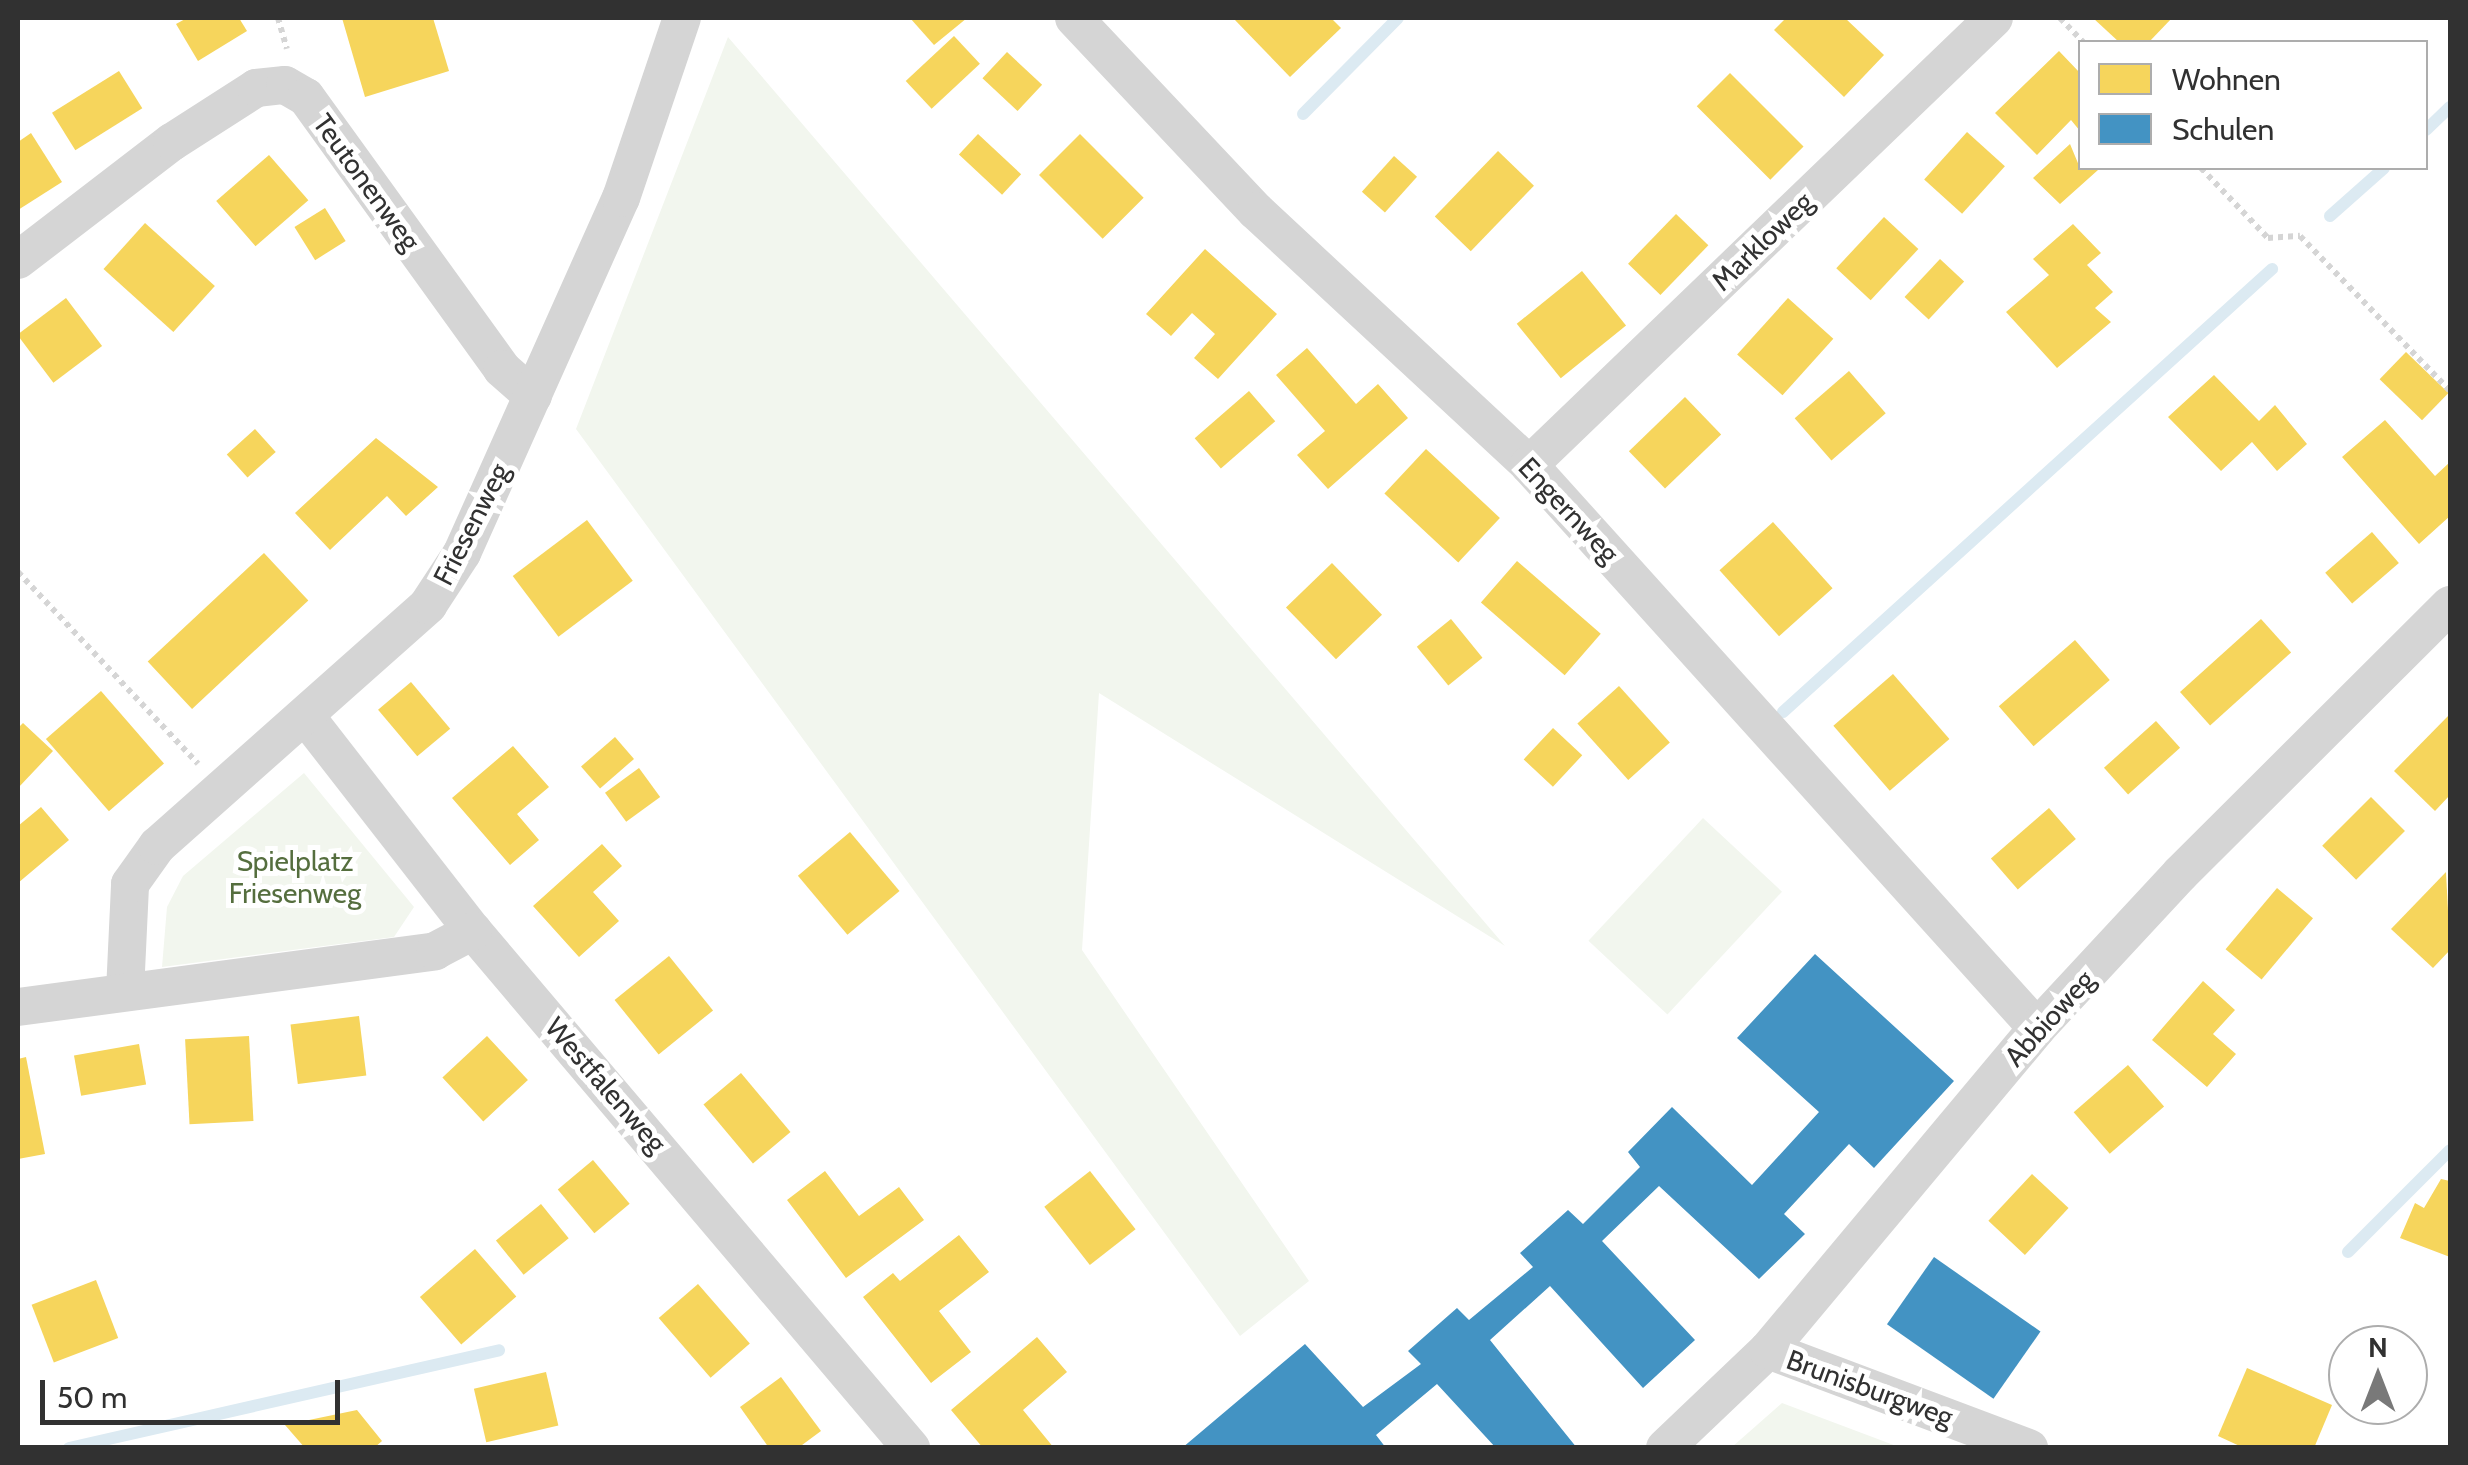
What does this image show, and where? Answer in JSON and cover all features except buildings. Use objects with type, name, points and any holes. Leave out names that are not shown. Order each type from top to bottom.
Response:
[{"type":"street","name":"Friesenweg","points":[[125,992],[130,884],[157,846],[306,718],[428,605],[462,553],[621,198],[682,18]]},
{"type":"street","name":"Engernweg","points":[[1074,18],[1256,210],[1530,465],[2037,1028]]},
{"type":"street","name":"Markloweg","points":[[1530,465],[1994,18]]},
{"type":"street","name":"Teutonenweg","points":[[18,260],[172,142],[256,88],[285,85],[306,98],[502,369],[533,396]]},
{"type":"street","name":"Abbioweg","points":[[1665,1448],[1768,1350],[2037,1028],[2450,605]]},
{"type":"street","name":"Westfalenweg","points":[[306,718],[473,931],[911,1448]]},
{"type":"street","points":[[18,1007],[435,951],[473,931]]},
{"type":"street","name":"Brunisburgweg","points":[[1768,1350],[2030,1448]]},
{"type":"path","points":[[2060,18],[2082,40]]},
{"type":"path","points":[[2204,170],[2268,238],[2300,236],[2450,390]]},
{"type":"path","points":[[18,572],[222,791]]},
{"type":"green space","points":[[728,37],[1505,946],[1099,693],[1082,950],[1309,1281],[1240,1336],[576,429]]},
{"type":"green space","name":"Spielplatz Friesenweg","points":[[304,773],[414,907],[394,937],[162,967],[167,907],[183,876]]},
{"type":"green space","points":[[1703,818],[1782,892],[1667,1015],[1588,941]]},
{"type":"green space","points":[[1782,1403],[1899,1447],[1732,1447]]},
{"type":"waterway","points":[[1303,114],[1398,18]]},
{"type":"waterway","points":[[2428,128],[2450,107]]},
{"type":"waterway","points":[[2330,216],[2382,170]]},
{"type":"waterway","points":[[1783,712],[2272,269]]},
{"type":"waterway","points":[[2348,1252],[2450,1150]]},
{"type":"waterway","points":[[69,1448],[499,1350]]}]
